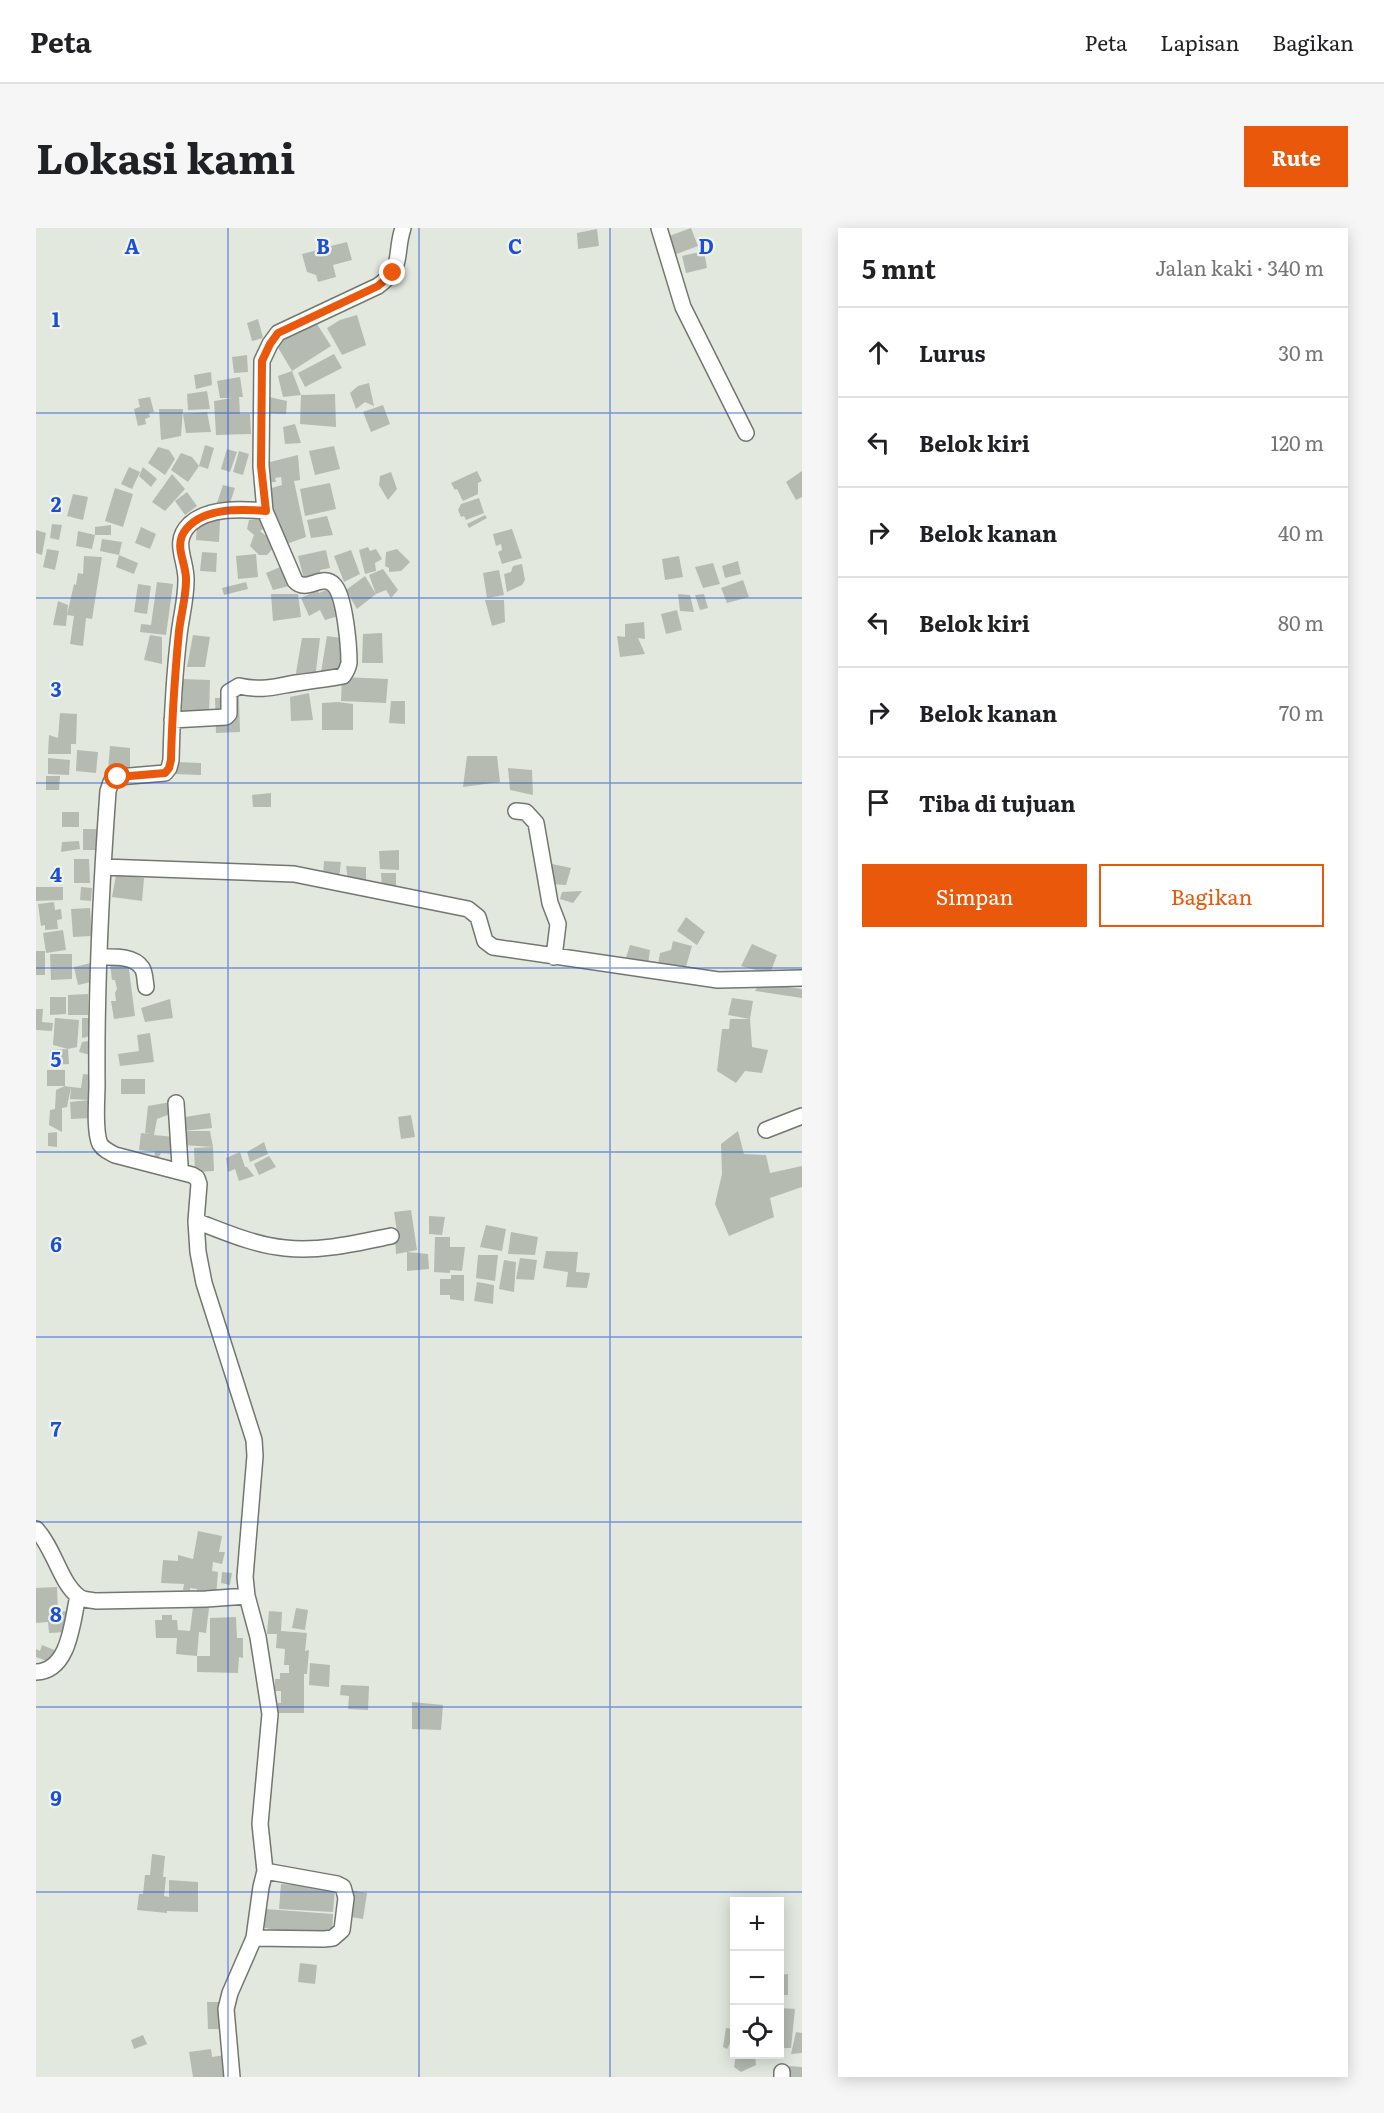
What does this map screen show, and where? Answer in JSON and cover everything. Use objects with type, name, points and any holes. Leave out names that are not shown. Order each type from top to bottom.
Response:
[{"type":"street","points":[[172,720],[226,717],[229,714],[229,692],[239,686],[256,690],[314,682],[343,676],[349,667],[342,602],[337,590],[330,582],[324,580],[304,586],[298,585],[266,511],[261,466],[262,361],[278,333],[378,286],[387,279],[396,268],[403,228]]},
{"type":"street","points":[[659,228],[683,307],[746,433]]},
{"type":"street","points":[[232,2077],[226,2009],[230,1993],[255,1938],[265,1871],[260,1824],[270,1714],[258,1637],[247,1596],[246,1577],[255,1456],[254,1440],[204,1283],[198,1252],[196,1221],[199,1184],[197,1178],[114,1155],[100,1144],[97,1126],[97,1043],[108,791],[111,782],[118,777],[165,773],[169,768],[180,623],[186,579],[179,549],[183,534],[190,525],[201,518],[225,511],[266,511]]},
{"type":"street","points":[[516,811],[526,812],[536,823],[550,903],[558,924],[554,957]]},
{"type":"street","points":[[103,867],[294,874],[338,881],[369,890],[468,909],[478,917],[482,937],[488,945],[554,957],[653,969],[718,980],[802,978]]},
{"type":"street","points":[[100,957],[126,958],[140,965],[146,987]]},
{"type":"street","points":[[176,1103],[180,1165],[178,1171]]},
{"type":"street","points":[[766,1130],[802,1116]]},
{"type":"street","points":[[196,1221],[248,1240],[286,1248],[349,1245],[391,1236]]},
{"type":"street","points":[[36,1529],[49,1545],[63,1576],[78,1596],[96,1601],[247,1596]]},
{"type":"street","points":[[36,1672],[50,1669],[67,1647],[78,1596]]},
{"type":"street","points":[[255,1938],[324,1939],[333,1938],[342,1930],[346,1899],[343,1887],[265,1871]]},
{"type":"building","points":[[691,228],[698,246],[674,255],[669,236]]},
{"type":"building","points":[[597,229],[599,246],[578,249],[577,233]]},
{"type":"building","points":[[347,242],[352,260],[333,265],[336,277],[318,282],[316,275],[307,272],[302,254],[322,249],[323,252],[332,249],[331,246]]},
{"type":"building","points":[[704,251],[707,268],[686,273],[682,256]]},
{"type":"building","points":[[357,315],[366,345],[342,355],[327,328],[340,320]]},
{"type":"building","points":[[258,319],[263,338],[252,341],[247,323]]},
{"type":"building","points":[[317,324],[331,346],[292,371],[276,344]]},
{"type":"building","points":[[334,354],[342,368],[305,387],[298,373]]},
{"type":"building","points":[[247,355],[248,372],[234,373],[232,357]]},
{"type":"building","points":[[292,371],[301,395],[283,397],[278,376]]},
{"type":"building","points":[[211,372],[212,385],[196,389],[194,375]]},
{"type":"building","points":[[240,377],[243,397],[239,397],[240,414],[250,414],[251,434],[216,435],[214,401],[232,398],[220,398],[217,381]]},
{"type":"building","points":[[369,383],[374,406],[365,402],[356,409],[350,393],[358,386]]},
{"type":"building","points":[[207,391],[210,409],[188,410],[187,394]]},
{"type":"building","points":[[335,394],[336,427],[300,424],[301,395]]},
{"type":"building","points":[[150,397],[154,412],[149,413],[150,417],[145,419],[146,424],[138,426],[134,409],[140,407],[138,399]]},
{"type":"building","points":[[269,397],[287,401],[286,414],[268,413]]},
{"type":"building","points":[[383,405],[390,424],[371,432],[363,412]]},
{"type":"building","points":[[159,409],[183,409],[181,436],[161,440]]},
{"type":"building","points":[[207,412],[211,432],[186,433],[183,414]]},
{"type":"building","points":[[295,424],[301,443],[285,444],[283,427]]},
{"type":"building","points":[[205,445],[214,448],[208,469],[199,466]]},
{"type":"building","points":[[334,446],[340,469],[315,475],[309,451]]},
{"type":"building","points":[[158,447],[169,450],[175,459],[165,475],[148,463]]},
{"type":"building","points":[[227,449],[237,452],[230,472],[221,469]]},
{"type":"building","points":[[239,451],[249,454],[243,475],[233,472]]},
{"type":"building","points":[[181,453],[192,457],[199,466],[188,482],[171,470]]},
{"type":"building","points":[[298,455],[300,480],[294,481],[306,537],[284,545],[273,504],[269,504],[268,489],[282,485],[281,477],[275,478],[276,482],[267,482],[266,463]]},
{"type":"building","points":[[129,467],[140,472],[132,489],[121,484]]},
{"type":"building","points":[[143,467],[157,479],[151,487],[139,476]]},
{"type":"building","points":[[477,471],[482,481],[478,483],[478,494],[463,501],[451,483]]},
{"type":"building","points":[[802,471],[802,497],[796,500],[786,482]]},
{"type":"building","points":[[391,472],[397,489],[388,500],[379,485],[380,476]]},
{"type":"building","points":[[172,474],[185,489],[165,511],[152,502]]},
{"type":"building","points":[[330,483],[336,509],[305,516],[300,489]]},
{"type":"building","points":[[223,485],[235,488],[229,506],[217,503]]},
{"type":"building","points":[[115,488],[133,494],[123,527],[105,521]]},
{"type":"building","points":[[187,492],[197,506],[185,515],[175,501]]},
{"type":"building","points":[[73,494],[88,497],[83,520],[67,516]]},
{"type":"building","points":[[479,498],[484,513],[466,520],[464,516],[461,517],[458,510],[461,504]]},
{"type":"building","points":[[485,515],[487,518],[469,528],[467,524]]},
{"type":"building","points":[[327,516],[333,535],[311,538],[307,520]]},
{"type":"building","points":[[203,519],[220,520],[219,542],[196,540],[197,524]]},
{"type":"building","points":[[260,519],[264,528],[260,531],[272,536],[275,546],[267,555],[259,555],[250,546],[254,535],[247,529],[249,520]]},
{"type":"building","points":[[52,524],[62,525],[59,540],[50,538]]},
{"type":"building","points":[[111,525],[111,535],[95,535],[95,527]]},
{"type":"building","points":[[141,527],[156,534],[150,549],[135,543]]},
{"type":"building","points":[[512,529],[522,558],[502,564],[498,552],[502,550],[501,544],[496,546],[493,534]]},
{"type":"building","points":[[36,530],[46,533],[42,555],[36,553]]},
{"type":"building","points":[[78,531],[95,535],[92,549],[76,546]]},
{"type":"building","points":[[102,539],[122,542],[119,555],[100,551]]},
{"type":"building","points":[[368,547],[370,551],[376,549],[382,559],[375,563],[376,571],[365,574],[359,550]]},
{"type":"building","points":[[47,549],[59,551],[55,570],[43,567]]},
{"type":"building","points":[[397,549],[410,562],[401,571],[389,572],[389,568],[385,566],[386,552]]},
{"type":"building","points":[[326,550],[330,568],[320,570],[321,576],[304,579],[298,556]]},
{"type":"building","points":[[351,550],[360,574],[344,582],[334,556]]},
{"type":"building","points":[[202,552],[217,553],[216,572],[200,571]]},
{"type":"building","points":[[256,554],[258,577],[238,579],[236,556]]},
{"type":"building","points":[[119,555],[138,563],[134,574],[116,567]]},
{"type":"building","points":[[84,556],[102,557],[92,619],[86,618],[83,646],[70,644],[74,616],[67,615],[78,573],[83,574]]},
{"type":"building","points":[[679,556],[683,577],[665,580],[662,559]]},
{"type":"building","points":[[738,561],[741,574],[725,578],[722,566]]},
{"type":"building","points":[[713,563],[720,584],[703,588],[695,567]]},
{"type":"building","points":[[522,564],[525,580],[522,585],[507,592],[504,574],[511,572],[513,566]]},
{"type":"building","points":[[285,565],[293,585],[273,590],[266,573]]},
{"type":"building","points":[[383,569],[398,590],[391,598],[386,590],[376,594],[369,575]]},
{"type":"building","points":[[499,570],[504,595],[487,598],[483,573]]},
{"type":"building","points":[[365,576],[376,594],[357,609],[346,590]]},
{"type":"building","points":[[743,580],[749,597],[727,603],[721,588]]},
{"type":"building","points":[[157,582],[173,584],[166,635],[140,632],[141,624],[151,625]]},
{"type":"building","points":[[246,582],[248,589],[224,595],[222,588]]},
{"type":"building","points":[[138,584],[151,586],[147,614],[134,612]]},
{"type":"building","points":[[330,588],[342,615],[325,620],[320,610],[309,616],[301,598],[318,590],[319,593]]},
{"type":"building","points":[[271,594],[298,594],[301,617],[273,621]]},
{"type":"building","points":[[678,594],[690,595],[694,612],[680,611]]},
{"type":"building","points":[[704,594],[708,608],[700,610],[695,595]]},
{"type":"building","points":[[485,600],[504,600],[505,622],[492,626]]},
{"type":"building","points":[[58,601],[68,605],[66,626],[53,625]]},
{"type":"building","points":[[677,610],[682,630],[666,634],[661,614]]},
{"type":"building","points":[[644,622],[645,639],[638,638],[645,654],[620,657],[617,636],[625,637],[625,624]]},
{"type":"building","points":[[382,633],[383,663],[362,663],[363,634]]},
{"type":"building","points":[[150,635],[162,637],[162,664],[144,660]]},
{"type":"building","points":[[193,635],[210,637],[205,667],[187,667]]},
{"type":"building","points":[[327,636],[349,639],[345,672],[321,672]]},
{"type":"building","points":[[302,638],[320,638],[314,687],[294,684]]},
{"type":"building","points":[[342,677],[388,679],[386,703],[341,701]]},
{"type":"building","points":[[183,679],[210,680],[209,716],[182,715]]},
{"type":"building","points":[[309,693],[313,720],[291,721],[290,697]]},
{"type":"building","points":[[239,697],[240,732],[216,733],[215,698]]},
{"type":"building","points":[[391,701],[405,701],[405,724],[389,723]]},
{"type":"building","points":[[322,703],[353,704],[353,730],[322,730]]},
{"type":"building","points":[[60,713],[77,714],[76,744],[71,744],[71,754],[48,754],[49,735],[58,738]]},
{"type":"building","points":[[110,746],[130,748],[130,769],[108,770]]},
{"type":"building","points":[[77,750],[98,752],[96,773],[76,771]]},
{"type":"building","points":[[467,756],[497,756],[500,782],[463,787]]},
{"type":"building","points":[[48,758],[70,760],[69,775],[48,774]]},
{"type":"building","points":[[175,762],[201,763],[201,775],[175,774]]},
{"type":"building","points":[[508,768],[532,770],[533,795],[510,790]]},
{"type":"building","points":[[46,776],[60,776],[59,790],[46,790]]},
{"type":"building","points":[[271,793],[271,807],[253,807],[252,795]]},
{"type":"building","points":[[62,812],[79,812],[79,827],[62,827]]},
{"type":"building","points":[[83,829],[100,829],[100,850],[83,850]]},
{"type":"building","points":[[79,841],[80,849],[61,852],[62,842]]},
{"type":"building","points":[[399,850],[399,870],[380,869],[379,851]]},
{"type":"building","points":[[74,859],[89,859],[90,883],[74,883]]},
{"type":"building","points":[[324,861],[341,862],[339,878],[323,875]]},
{"type":"building","points":[[552,864],[571,868],[566,885],[552,884]]},
{"type":"building","points":[[346,866],[366,867],[366,883],[348,881]]},
{"type":"building","points":[[381,873],[396,873],[396,889],[382,887]]},
{"type":"building","points":[[116,875],[144,878],[142,901],[112,897]]},
{"type":"building","points":[[36,887],[63,887],[63,900],[36,901]]},
{"type":"building","points":[[81,887],[92,888],[91,901],[80,900]]},
{"type":"building","points":[[582,891],[573,903],[560,899],[562,892]]},
{"type":"building","points":[[54,902],[55,910],[61,909],[62,919],[57,920],[58,929],[45,930],[45,925],[41,926],[38,904]]},
{"type":"building","points":[[90,908],[92,936],[73,937],[71,909]]},
{"type":"building","points":[[686,917],[705,932],[697,945],[677,931]]},
{"type":"building","points":[[63,930],[66,950],[46,953],[43,933]]},
{"type":"building","points":[[673,941],[692,946],[685,970],[658,964],[660,953],[671,950]]},
{"type":"building","points":[[752,944],[777,955],[770,974],[741,966]]},
{"type":"building","points":[[630,945],[650,950],[648,964],[625,961]]},
{"type":"building","points":[[36,951],[45,951],[45,975],[36,975]]},
{"type":"building","points":[[50,954],[72,954],[72,979],[51,980]]},
{"type":"building","points":[[128,962],[135,1016],[114,1019],[111,1001],[116,1001],[117,989],[115,980],[112,980],[110,964]]},
{"type":"building","points":[[91,963],[95,981],[78,985],[74,967]]},
{"type":"building","points":[[760,983],[802,989],[802,998],[755,991]]},
{"type":"building","points":[[88,994],[88,1015],[68,1015],[68,995]]},
{"type":"building","points":[[50,997],[66,997],[66,1014],[50,1015]]},
{"type":"building","points":[[732,998],[753,1001],[750,1019],[728,1015]]},
{"type":"building","points":[[170,999],[173,1018],[145,1022],[141,1008]]},
{"type":"building","points":[[36,1009],[43,1009],[42,1022],[53,1023],[52,1031],[36,1030]]},
{"type":"building","points":[[55,1018],[79,1020],[77,1047],[68,1049],[53,1045]]},
{"type":"building","points":[[82,1018],[93,1018],[91,1036],[82,1038]]},
{"type":"building","points":[[730,1019],[750,1019],[752,1047],[768,1050],[762,1073],[745,1071],[736,1083],[717,1071],[722,1029],[729,1029]]},
{"type":"building","points":[[150,1033],[154,1062],[120,1066],[118,1054],[139,1051],[137,1035]]},
{"type":"building","points":[[89,1041],[90,1055],[79,1052],[82,1042]]},
{"type":"building","points":[[68,1049],[69,1064],[52,1065],[50,1050]]},
{"type":"building","points":[[47,1070],[65,1070],[65,1086],[47,1086]]},
{"type":"building","points":[[83,1074],[92,1075],[92,1118],[71,1119],[70,1102],[90,1100],[70,1099],[71,1087],[81,1088]]},
{"type":"building","points":[[121,1079],[145,1079],[145,1094],[121,1094]]},
{"type":"building","points":[[65,1086],[71,1087],[67,1107],[62,1108],[62,1132],[49,1125],[50,1110],[55,1109],[56,1090]]},
{"type":"building","points":[[171,1102],[173,1113],[157,1119],[154,1135],[175,1137],[173,1154],[161,1153],[159,1157],[154,1157],[155,1152],[139,1150],[141,1133],[151,1134],[145,1133],[148,1106]]},
{"type":"building","points":[[210,1113],[212,1128],[184,1131],[210,1131],[213,1147],[182,1145],[179,1118]]},
{"type":"building","points":[[411,1115],[415,1137],[401,1139],[398,1117]]},
{"type":"building","points":[[738,1131],[744,1154],[766,1155],[770,1173],[802,1166],[802,1187],[770,1198],[774,1217],[729,1236],[715,1204],[722,1174],[721,1144]]},
{"type":"building","points":[[57,1132],[57,1147],[48,1146],[48,1133]]},
{"type":"building","points":[[264,1142],[268,1154],[250,1162],[247,1152]]},
{"type":"building","points":[[213,1147],[214,1171],[195,1172],[194,1148]]},
{"type":"building","points":[[240,1152],[245,1167],[254,1176],[239,1181],[235,1169],[228,1172],[226,1158]]},
{"type":"building","points":[[269,1156],[276,1167],[259,1175],[254,1164]]},
{"type":"building","points":[[411,1210],[417,1250],[396,1254],[395,1233],[397,1232],[394,1212]]},
{"type":"building","points":[[429,1216],[445,1217],[442,1235],[429,1234]]},
{"type":"building","points":[[486,1225],[506,1229],[502,1251],[480,1247]]},
{"type":"building","points":[[511,1232],[538,1237],[535,1255],[508,1254]]},
{"type":"building","points":[[435,1237],[450,1237],[450,1247],[465,1247],[462,1271],[434,1272]]},
{"type":"building","points":[[546,1251],[578,1252],[576,1272],[590,1273],[587,1288],[566,1287],[568,1272],[543,1268]]},
{"type":"building","points":[[407,1252],[428,1254],[429,1269],[407,1271]]},
{"type":"building","points":[[478,1255],[498,1255],[495,1281],[476,1278]]},
{"type":"building","points":[[520,1258],[537,1260],[534,1280],[516,1279]]},
{"type":"building","points":[[504,1260],[516,1262],[514,1292],[499,1289]]},
{"type":"building","points":[[451,1275],[464,1275],[464,1301],[450,1299],[450,1295],[440,1295],[440,1279],[451,1279]]},
{"type":"building","points":[[477,1282],[494,1285],[493,1304],[474,1301]]},
{"type":"building","points":[[198,1531],[222,1536],[219,1552],[225,1552],[222,1564],[213,1562],[212,1571],[218,1572],[216,1598],[196,1596],[197,1589],[183,1590],[184,1584],[161,1583],[163,1560],[178,1561],[178,1555],[193,1559]]},
{"type":"building","points":[[222,1572],[232,1573],[230,1585],[221,1583]]},
{"type":"building","points":[[57,1587],[58,1612],[66,1611],[67,1632],[49,1633],[48,1622],[36,1623],[36,1588]]},
{"type":"building","points":[[68,1600],[72,1600],[70,1611],[66,1611]]},
{"type":"building","points":[[193,1607],[209,1608],[206,1633],[199,1632],[197,1656],[176,1654],[177,1638],[156,1638],[155,1620],[162,1620],[162,1615],[172,1615],[172,1620],[177,1620],[178,1630],[190,1631]]},
{"type":"building","points":[[296,1608],[308,1610],[305,1630],[292,1628]]},
{"type":"building","points":[[269,1611],[282,1612],[281,1631],[307,1633],[305,1651],[309,1650],[307,1674],[304,1674],[304,1713],[278,1713],[281,1691],[275,1691],[275,1679],[280,1679],[280,1673],[289,1673],[289,1665],[284,1665],[285,1649],[276,1648],[277,1634],[267,1634]]},
{"type":"building","points":[[236,1617],[237,1638],[243,1638],[243,1658],[239,1657],[238,1673],[197,1672],[197,1656],[210,1656],[210,1618]]},
{"type":"building","points":[[42,1645],[57,1651],[52,1663],[36,1657],[36,1649],[40,1651]]},
{"type":"building","points":[[310,1663],[330,1665],[329,1687],[309,1685]]},
{"type":"building","points":[[341,1685],[369,1686],[368,1710],[348,1709],[349,1696],[340,1695]]},
{"type":"building","points":[[412,1702],[443,1705],[441,1730],[412,1729]]},
{"type":"building","points":[[152,1854],[165,1856],[164,1896],[169,1897],[169,1880],[198,1882],[198,1912],[167,1911],[167,1913],[137,1910],[139,1894],[143,1894],[145,1875],[150,1875]]},
{"type":"building","points":[[281,1884],[335,1888],[333,1912],[279,1909]]},
{"type":"building","points":[[349,1890],[367,1893],[363,1919],[345,1916]]},
{"type":"building","points":[[265,1909],[333,1914],[332,1934],[278,1932],[261,1927]]},
{"type":"building","points":[[300,1963],[317,1965],[315,1984],[298,1982]]},
{"type":"building","points":[[784,1974],[788,1974],[788,1995],[784,1995]]},
{"type":"building","points":[[207,2002],[220,2002],[221,2029],[208,2029]]},
{"type":"building","points":[[784,2008],[795,2009],[791,2048],[784,2048]]},
{"type":"building","points":[[726,2028],[730,2028],[730,2043],[727,2049],[723,2047]]},
{"type":"building","points":[[796,2032],[802,2033],[802,2053],[791,2054]]},
{"type":"building","points":[[143,2035],[147,2044],[134,2049],[131,2040]]},
{"type":"building","points":[[211,2049],[212,2057],[225,2055],[228,2077],[193,2077],[189,2052]]},
{"type":"building","points":[[735,2059],[755,2059],[756,2065],[741,2072],[734,2067]]},
{"type":"building","points":[[788,2066],[802,2067],[802,2077],[788,2077]]},
{"type":"route","points":[[118,777],[165,773],[169,768],[172,700],[186,579],[179,549],[183,534],[190,525],[201,518],[225,511],[266,511],[261,466],[262,361],[270,344],[278,333],[378,286],[393,273]]}]
